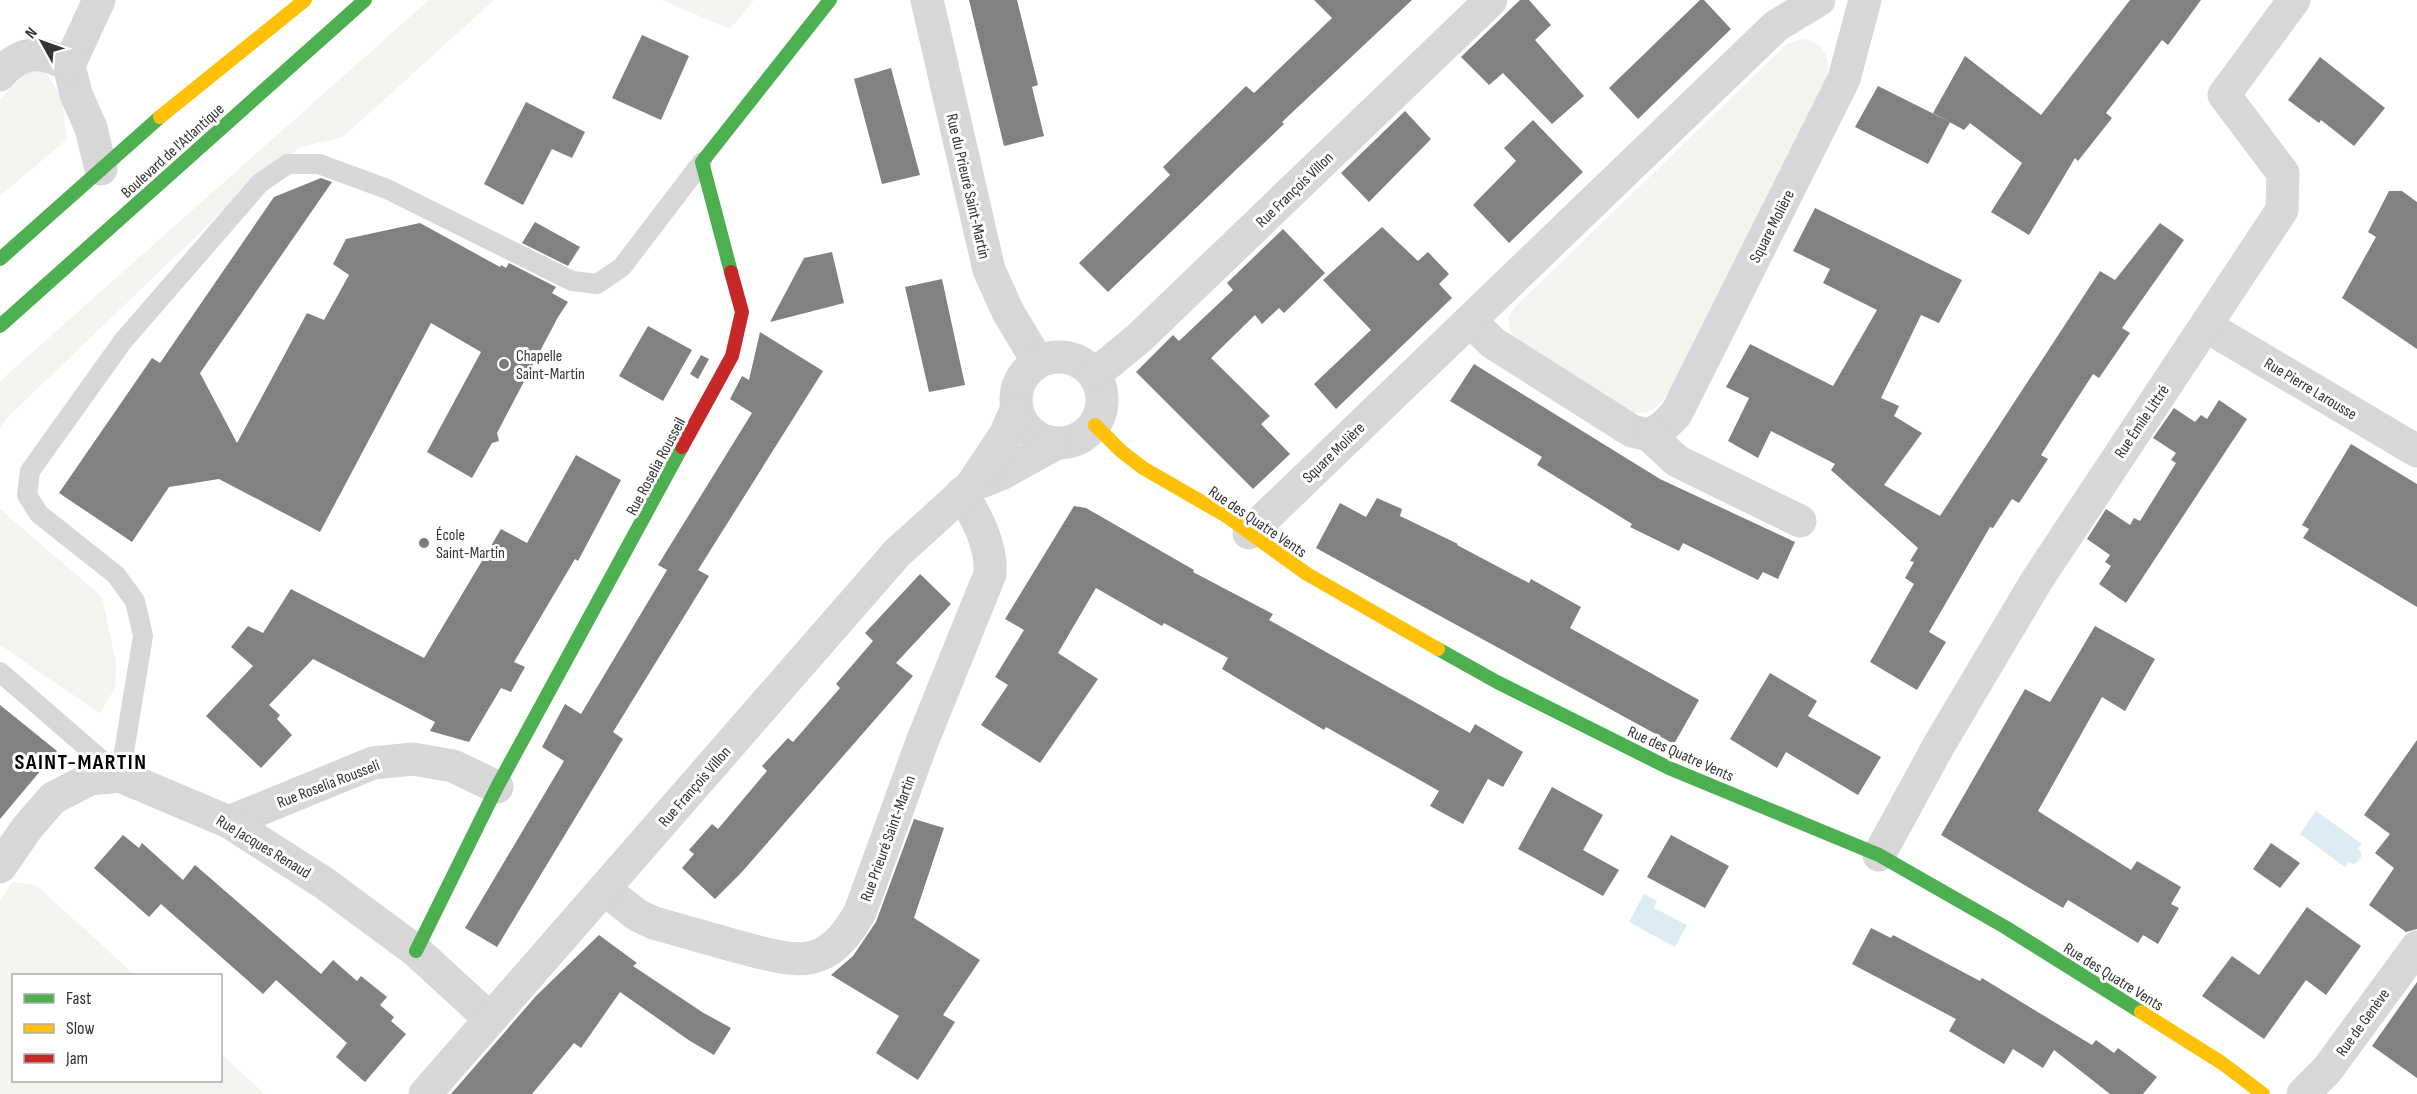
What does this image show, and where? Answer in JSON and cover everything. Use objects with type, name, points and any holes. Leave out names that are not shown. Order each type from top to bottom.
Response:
[{"type":"main road","name":"Boulevard de l'Atlantique","points":[[0,259],[160,117],[305,0]]},
{"type":"main road","name":"Boulevard de l'Atlantique","points":[[0,326],[365,0]]},
{"type":"main road","points":[[702,162],[830,0]]},
{"type":"main road","points":[[160,117],[232,42]]},
{"type":"main road","name":"Rue Roselia Rousseil","points":[[416,951],[497,787],[732,356],[742,312],[702,162]]},
{"type":"main road","name":"Rue des Quatre Vents","points":[[1095,425],[1121,451],[1143,468],[1228,517],[1307,574],[1497,682],[1669,768],[1879,855],[2005,927],[2222,1064],[2263,1094]]},
{"type":"street","points":[[99,0],[69,65],[76,94],[91,128],[101,169]]},
{"type":"street","name":"Rue du Prieuré Saint-Martin","points":[[927,0],[989,270],[1008,312],[1038,362]]},
{"type":"street","name":"Rue François Villon","points":[[1094,375],[1138,338],[1491,0]]},
{"type":"street","name":"Square Molière","points":[[1249,533],[1776,26],[1819,0]]},
{"type":"street","name":"Square Molière","points":[[1649,435],[1663,427],[1676,414],[1844,79],[1865,0]]},
{"type":"street","name":"Rue Émile Littré","points":[[1879,855],[1939,745],[2037,580],[2282,210],[2283,173],[2224,95],[2294,0]]},
{"type":"street","points":[[0,75],[19,59],[32,55],[50,55],[69,65]]},
{"type":"street","points":[[1470,321],[1492,343],[1632,431],[1649,435],[1677,461],[1800,521]]},
{"type":"street","name":"Rue Pierre Larousse","points":[[2206,326],[2417,451]]},
{"type":"street","points":[[1048,358],[1069,358],[1087,367],[1094,375],[1102,395],[1100,416],[1095,425],[1077,440],[1055,444],[1042,441],[1029,433],[1016,410],[1017,388],[1022,377],[1038,362],[1048,358]]},
{"type":"street","name":"Rue François Villon","points":[[425,1094],[897,553],[966,490],[1005,435],[1016,410]]},
{"type":"street","name":"Rue François Villon","points":[[966,490],[1001,474],[1055,444]]},
{"type":"street","name":"Rue Prieuré Saint-Martin","points":[[604,889],[637,915],[654,923],[775,956],[798,960],[817,956],[833,947],[849,933],[860,912],[922,742],[990,574],[991,559],[966,490]]},
{"type":"street","name":"Rue Roselia Rousseli","points":[[229,822],[373,763],[413,759],[453,766],[497,787]]},
{"type":"street","name":"Rue Jacques Renaud","points":[[0,867],[27,828],[53,798],[90,779],[120,776],[229,822],[324,883],[416,951],[489,1018]]},
{"type":"street","name":"Rue de Genève","points":[[2303,1094],[2327,1070],[2417,947]]},
{"type":"lane","points":[[120,776],[143,636],[135,601],[116,575],[39,514],[27,495],[30,471],[123,341],[260,183],[288,164],[319,164],[387,189],[572,280],[597,284],[622,267],[702,162]]},
{"type":"lane","points":[[0,672],[120,776]]},
{"type":"shaded area","points":[[429,0],[494,0],[343,137],[300,147],[243,191],[5,420],[0,430],[0,381]]},
{"type":"shaded area","points":[[662,0],[754,0],[730,29]]},
{"type":"shaded area","points":[[1801,39],[1815,43],[1824,51],[1828,62],[1827,77],[1670,390],[1658,405],[1650,411],[1631,412],[1519,343],[1510,330],[1508,317],[1516,306],[1787,44]]},
{"type":"shaded area","points":[[29,71],[45,72],[62,97],[67,139],[0,196],[0,99]]},
{"type":"shaded area","points":[[0,509],[102,597],[116,663],[115,688],[100,713],[0,645]]},
{"type":"shaded area","points":[[2316,811],[2362,844],[2358,848],[2362,854],[2359,861],[2354,864],[2348,862],[2345,867],[2300,834]]},
{"type":"shaded area","points":[[12,882],[36,885],[134,974],[12,974],[12,1082],[222,1082],[222,1055],[265,1094],[0,1094],[0,901]]},
{"type":"shaded area","points":[[1644,894],[1657,901],[1654,908],[1687,925],[1675,947],[1629,922]]},
{"type":"building","points":[[969,0],[1017,0],[1038,85],[1032,87],[1044,136],[1004,146]]},
{"type":"building","points":[[1314,0],[1412,0],[1282,122],[1284,124],[1108,292],[1079,263],[1170,175],[1163,167],[1246,86],[1254,93],[1332,18]]},
{"type":"building","points":[[1520,0],[1529,0],[1551,25],[1535,40],[1584,96],[1552,124],[1503,73],[1489,85],[1461,57]]},
{"type":"building","points":[[1700,0],[1704,0],[1731,29],[1638,119],[1609,88]]},
{"type":"building","points":[[2130,0],[2201,0],[2168,45],[2162,40],[2106,113],[2112,118],[2078,161],[2075,158],[2029,235],[1991,212],[2022,163],[1970,123],[1964,130],[1933,113],[1965,56],[2041,115]]},
{"type":"building","points":[[642,35],[689,56],[661,120],[612,98]]},
{"type":"building","points":[[2320,57],[2385,108],[2354,146],[2321,120],[2319,123],[2288,100]]},
{"type":"building","points":[[891,68],[920,175],[882,184],[854,79]]},
{"type":"building","points":[[1878,86],[1950,122],[1928,164],[1855,127]]},
{"type":"building","points":[[526,102],[585,132],[572,158],[552,149],[523,205],[484,184]]},
{"type":"building","points":[[1405,111],[1431,139],[1369,202],[1341,173]]},
{"type":"building","points":[[1533,120],[1583,172],[1509,243],[1473,205],[1516,161],[1504,148]]},
{"type":"building","points":[[321,178],[332,182],[200,373],[237,443],[307,313],[324,320],[349,275],[333,264],[346,239],[420,223],[500,267],[501,265],[506,268],[509,263],[556,287],[552,293],[568,302],[497,433],[499,441],[492,443],[472,478],[427,452],[481,352],[431,323],[320,532],[219,479],[169,487],[132,542],[59,493],[152,358],[160,363],[274,197]]},
{"type":"building","points":[[2389,191],[2402,191],[2417,202],[2417,349],[2342,298],[2376,237],[2368,232]]},
{"type":"building","points":[[1815,208],[1962,280],[1939,323],[1921,315],[1881,398],[1899,406],[1894,416],[1922,433],[1884,485],[1940,516],[2100,271],[2115,280],[2160,223],[2184,240],[2122,328],[2130,333],[2099,378],[2093,374],[2041,455],[2048,459],[2019,503],[2012,499],[1993,528],[1990,527],[1929,632],[1946,642],[1917,690],[1870,662],[1914,584],[1905,578],[1914,562],[1910,561],[1918,548],[1831,470],[1835,464],[1771,431],[1758,458],[1728,441],[1749,398],[1726,387],[1750,344],[1833,386],[1877,310],[1823,283],[1830,269],[1793,251]]},
{"type":"building","points":[[535,222],[580,247],[568,266],[522,243]]},
{"type":"building","points":[[1382,227],[1418,261],[1428,252],[1449,274],[1439,284],[1452,298],[1336,409],[1314,384],[1371,330],[1323,280]]},
{"type":"building","points":[[1283,229],[1325,273],[1284,313],[1279,308],[1262,324],[1255,315],[1211,358],[1270,416],[1261,424],[1290,454],[1253,489],[1136,372],[1173,335],[1179,341],[1233,290],[1227,283]]},
{"type":"building","points":[[832,252],[844,303],[770,322],[804,258]]},
{"type":"building","points":[[942,279],[965,385],[929,392],[905,287]]},
{"type":"building","points":[[648,326],[692,350],[663,401],[619,376]]},
{"type":"building","points":[[760,332],[823,371],[698,570],[709,576],[613,732],[623,739],[497,947],[465,928],[564,761],[542,747],[565,704],[581,714],[667,570],[658,565],[752,413],[730,399],[742,376],[749,380]]},
{"type":"building","points":[[701,355],[709,359],[698,379],[690,374]]},
{"type":"building","points":[[1474,364],[1660,479],[1795,542],[1778,579],[1763,572],[1758,580],[1683,543],[1679,551],[1630,527],[1632,524],[1537,465],[1542,457],[1450,401]]},
{"type":"building","points":[[2219,400],[2247,419],[2126,603],[2099,584],[2111,566],[2105,562],[2110,555],[2087,539],[2106,509],[2130,525],[2134,518],[2140,521],[2176,463],[2171,460],[2176,453],[2153,438],[2174,408],[2195,422],[2201,415],[2207,419]]},
{"type":"building","points":[[2351,444],[2417,484],[2417,607],[2303,538],[2309,529],[2302,525]]},
{"type":"building","points":[[576,455],[621,480],[578,561],[575,559],[514,662],[525,667],[511,692],[501,688],[469,742],[430,731],[435,722],[313,659],[269,705],[280,715],[277,719],[292,735],[261,768],[206,716],[253,666],[231,647],[248,626],[263,633],[291,589],[424,658],[501,529],[527,543]]},
{"type":"building","points":[[1377,498],[1402,509],[1400,516],[1458,544],[1529,583],[1531,579],[1581,607],[1570,628],[1699,700],[1674,744],[1316,548],[1340,503],[1366,517]]},
{"type":"building","points":[[1074,506],[1086,508],[1194,570],[1193,572],[1273,614],[1269,620],[1470,733],[1475,724],[1523,752],[1503,787],[1488,779],[1463,824],[1430,806],[1439,791],[1326,727],[1324,730],[1222,669],[1228,658],[1164,623],[1162,626],[1096,588],[1058,653],[1098,679],[1040,763],[981,725],[1008,685],[995,677],[1024,630],[1005,619]]},
{"type":"building","points":[[920,574],[951,604],[896,663],[913,676],[741,873],[715,899],[682,868],[694,854],[689,850],[712,824],[718,829],[767,771],[762,766],[788,738],[793,742],[840,688],[836,684],[873,641],[865,633]]},
{"type":"building","points":[[2095,626],[2155,659],[2125,711],[2102,697],[2038,811],[2131,870],[2137,861],[2181,887],[2171,904],[2179,908],[2158,944],[2143,935],[2138,943],[2068,900],[2063,908],[1941,835],[2025,689],[2050,702]]},
{"type":"building","points":[[1770,673],[1817,701],[1808,716],[1881,757],[1858,795],[1786,752],[1777,768],[1730,739]]},
{"type":"building","points":[[0,705],[57,751],[0,819]]},
{"type":"building","points":[[2417,740],[2417,929],[2406,932],[2369,905],[2394,868],[2375,853],[2390,834],[2364,815]]},
{"type":"building","points":[[1552,787],[1603,815],[1583,850],[1619,870],[1603,896],[1518,849]]},
{"type":"building","points":[[914,819],[944,828],[914,918],[980,960],[943,1015],[955,1022],[918,1080],[876,1053],[899,1016],[831,975],[853,956],[876,922]]},
{"type":"building","points":[[123,835],[139,848],[142,843],[183,880],[195,865],[321,974],[333,960],[357,981],[361,976],[387,997],[380,1005],[394,1017],[391,1021],[406,1034],[365,1082],[336,1057],[347,1043],[276,980],[263,994],[161,904],[149,917],[94,868]]},
{"type":"building","points":[[1671,835],[1729,866],[1705,908],[1647,877]]},
{"type":"building","points":[[2271,843],[2300,863],[2280,888],[2253,869]]},
{"type":"building","points":[[2307,907],[2361,946],[2326,995],[2306,980],[2264,1039],[2202,996],[2232,956],[2259,975]]},
{"type":"building","points":[[1871,928],[1891,938],[1893,935],[1980,981],[1982,978],[2092,1045],[2096,1040],[2114,1053],[2118,1048],[2157,1077],[2143,1094],[2110,1094],[2054,1050],[2043,1068],[2013,1049],[2004,1064],[1949,1031],[1956,1019],[1852,964]]},
{"type":"building","points":[[599,935],[637,963],[633,966],[702,1012],[731,1028],[714,1055],[620,992],[581,1048],[574,1043],[532,1094],[451,1094],[536,996]]},
{"type":"building","points":[[2417,982],[2417,1078],[2372,1046]]},
{"type":"traffic: fast","points":[[0,326],[365,0]]},
{"type":"traffic: fast","points":[[731,272],[702,162],[830,0]]},
{"type":"traffic: fast","points":[[0,259],[160,117]]},
{"type":"traffic: fast","points":[[416,951],[497,787],[682,447]]},
{"type":"traffic: fast","points":[[1438,649],[1497,682],[1669,768],[1879,855],[2005,927],[2141,1012]]},
{"type":"traffic: slow","points":[[160,117],[305,0]]},
{"type":"traffic: slow","points":[[1095,425],[1121,451],[1143,468],[1228,517],[1307,574],[1438,649]]},
{"type":"traffic: slow","points":[[2141,1012],[2222,1063],[2263,1094]]},
{"type":"traffic: jam","points":[[682,447],[732,356],[742,312],[731,272]]},
{"type":"place","name":"Chapelle Saint-Martin","points":[[504,364]]},
{"type":"place","name":"École Saint-Martin","points":[[424,543]]},
{"type":"district","name":"SAINT-MARTIN","points":[[81,761]]}]
